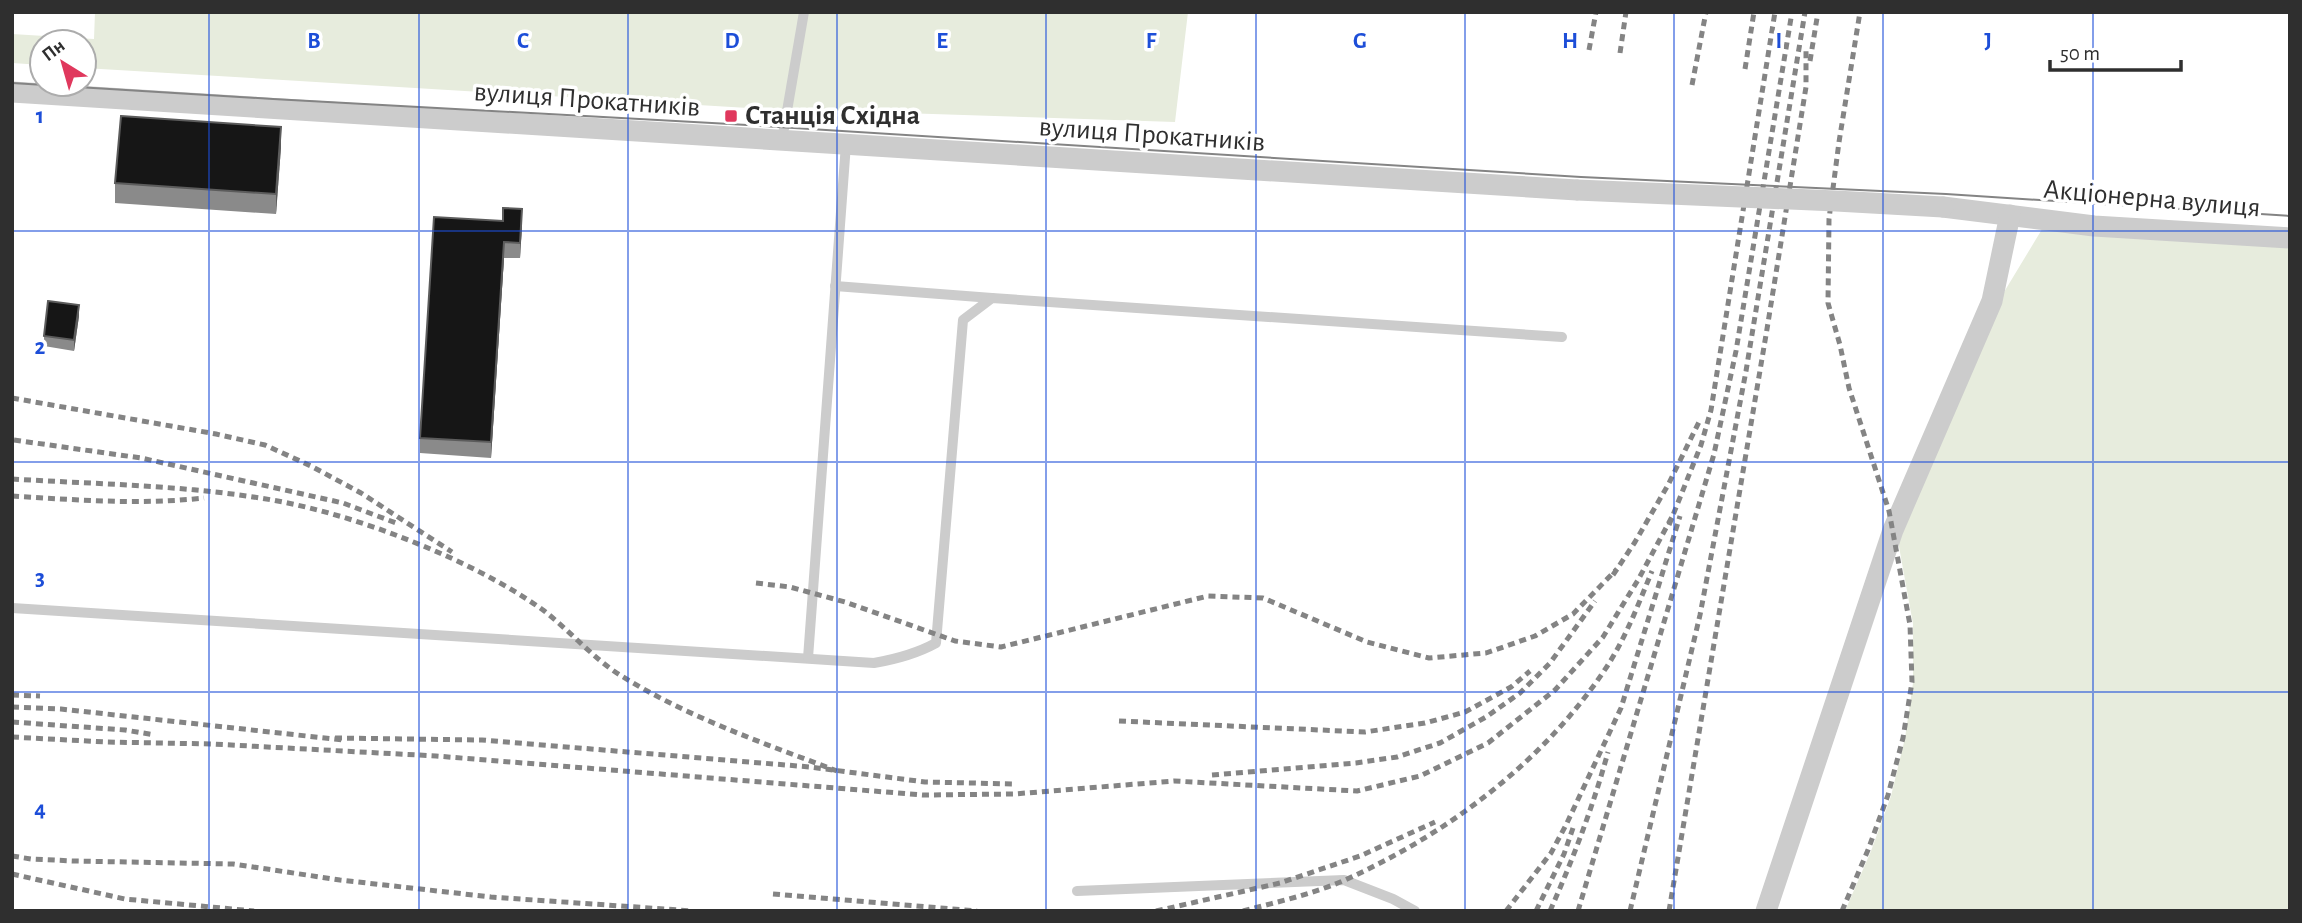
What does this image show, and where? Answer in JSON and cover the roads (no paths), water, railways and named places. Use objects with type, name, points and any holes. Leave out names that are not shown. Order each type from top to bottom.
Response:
[{"type":"street","name":"вулиця Прокатників","points":[[12,92],[1577,190],[1943,208]]},
{"type":"street","name":"Акціонерна вулиця","points":[[1943,208],[2094,226],[2290,238]]},
{"type":"street","points":[[1766,911],[1893,530],[1992,300],[2010,215]]},
{"type":"lane","points":[[782,141],[804,12]]},
{"type":"lane","points":[[808,658],[846,144]]},
{"type":"lane","points":[[835,286],[1562,337]]},
{"type":"lane","points":[[12,608],[874,663],[897,659],[936,643],[963,320],[992,298]]},
{"type":"lane","points":[[1077,891],[1344,880],[1393,899],[1415,911]]},
{"type":"tram line","points":[[12,83],[1581,177],[1946,194],[2290,216]]},
{"type":"railway","points":[[1589,50],[1596,12]]},
{"type":"railway","points":[[1620,53],[1626,12]]},
{"type":"railway","points":[[1692,85],[1706,12]]},
{"type":"railway","points":[[1745,69],[1754,12]]},
{"type":"railway","points":[[1669,525],[1701,445],[1711,410],[1775,12]]},
{"type":"railway","points":[[1578,911],[1714,454],[1736,351],[1792,12]]},
{"type":"railway","points":[[1630,911],[1700,615],[1746,371],[1805,12]]},
{"type":"railway","points":[[1810,61],[1818,12]]},
{"type":"railway","points":[[1842,911],[1888,795],[1903,738],[1912,682],[1910,625],[1889,511],[1849,388],[1828,303],[1829,219],[1860,12]]},
{"type":"railway","points":[[1669,911],[1806,87],[1806,51]]},
{"type":"railway","points":[[12,398],[265,445],[361,493],[452,552]]},
{"type":"railway","points":[[1613,575],[1668,485],[1700,420]]},
{"type":"railway","points":[[14,440],[141,458],[343,503],[396,523]]},
{"type":"railway","points":[[12,479],[198,490],[260,498],[333,514],[381,530],[451,558],[521,596],[543,610],[610,668],[672,704],[837,771]]},
{"type":"railway","points":[[12,496],[132,501],[204,498]]},
{"type":"railway","points":[[12,737],[436,756],[923,795],[1014,794],[1174,781],[1357,791],[1420,776],[1488,743],[1555,690],[1603,637],[1673,515]]},
{"type":"railway","points":[[1506,911],[1551,853],[1621,708],[1680,516]]},
{"type":"railway","points":[[756,583],[790,587],[845,602],[955,641],[1001,647],[1208,596],[1263,598],[1367,642],[1429,658],[1486,653],[1535,636],[1573,614],[1617,569]]},
{"type":"railway","points":[[1243,911],[1308,894],[1383,862],[1420,841],[1489,793],[1551,736],[1579,705],[1604,671],[1625,635],[1652,571]]},
{"type":"railway","points":[[1212,775],[1356,763],[1397,757],[1440,743],[1486,717],[1520,693],[1550,663],[1595,601]]},
{"type":"railway","points":[[1119,721],[1365,732],[1425,723],[1465,712],[1511,687],[1530,671]]},
{"type":"railway","points":[[12,695],[40,696]]},
{"type":"railway","points":[[12,707],[61,709],[343,740]]},
{"type":"railway","points":[[12,722],[125,730],[155,735]]},
{"type":"railway","points":[[335,738],[482,740],[810,767],[925,782],[1016,784]]},
{"type":"railway","points":[[1550,911],[1582,833],[1608,752]]},
{"type":"railway","points":[[1156,911],[1280,883],[1360,856],[1435,822]]},
{"type":"railway","points":[[1536,911],[1564,854],[1573,828]]},
{"type":"railway","points":[[12,856],[74,861],[233,864],[340,880],[491,897],[693,911]]},
{"type":"railway","points":[[12,874],[125,899],[254,911]]},
{"type":"railway","points":[[773,894],[977,911]]},
{"type":"place","name":"Станція Східна","points":[[731,116]]}]
